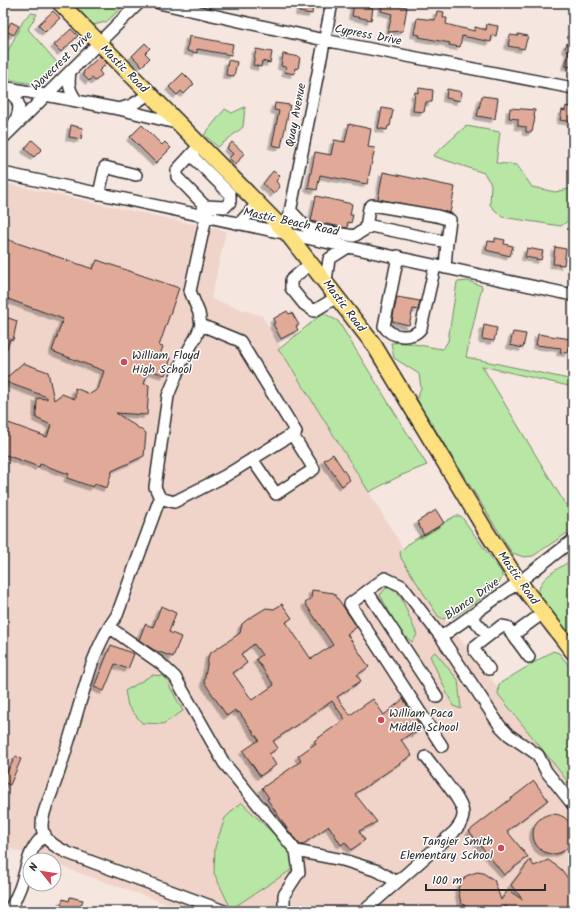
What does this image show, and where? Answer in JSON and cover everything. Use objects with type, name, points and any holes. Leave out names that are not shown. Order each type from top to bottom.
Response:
[{"type":"main road","name":"Mastic Road","points":[[60,3],[178,124],[196,151],[257,204],[286,232],[326,281],[374,345],[482,525],[519,582],[573,652]]},
{"type":"street","name":"Wavecrest Drive","points":[[3,138],[139,3]]},
{"type":"street","name":"Cypress Drive","points":[[159,3],[324,40],[573,88]]},
{"type":"street","name":"Quay Avenue","points":[[286,232],[332,3]]},
{"type":"street","points":[[70,72],[68,81],[70,92],[77,101]]},
{"type":"street","points":[[4,87],[119,109],[178,124]]},
{"type":"street","points":[[4,87],[15,95],[19,109],[11,129]]},
{"type":"street","points":[[119,109],[132,105],[149,94]]},
{"type":"street","points":[[196,151],[230,194],[230,202],[225,207],[205,211],[177,177],[177,170],[196,151]]},
{"type":"street","points":[[99,194],[105,167],[136,175]]},
{"type":"street","name":"Mastic Beach Road","points":[[3,173],[99,194],[205,211],[239,224],[286,232],[573,295]]},
{"type":"street","points":[[239,224],[257,204]]},
{"type":"street","points":[[366,228],[369,208],[372,205],[437,216],[450,220],[447,242],[420,328],[417,333],[409,337],[393,334],[386,330],[384,326],[398,256]]},
{"type":"street","points":[[290,210],[305,226],[311,229],[354,236]]},
{"type":"street","points":[[205,211],[190,290],[199,313],[201,324],[196,337],[182,361],[168,396],[155,487],[160,498],[117,615],[109,627],[94,660],[61,769],[45,811],[43,832],[50,842],[68,853],[224,911]]},
{"type":"street","points":[[326,281],[329,258],[349,247],[354,236],[370,226],[447,242]]},
{"type":"street","points":[[311,263],[291,280],[291,288],[304,304],[314,311],[337,296]]},
{"type":"street","points":[[160,498],[174,502],[252,459],[296,432],[240,341],[201,324]]},
{"type":"street","points":[[374,345],[386,330]]},
{"type":"street","points":[[252,459],[276,494],[314,468],[292,434]]},
{"type":"street","name":"Blanco Drive","points":[[441,637],[519,582],[573,540]]},
{"type":"street","points":[[442,746],[350,604],[385,578],[402,586],[441,637],[500,726],[509,735],[532,749],[538,755],[546,771],[573,805]]},
{"type":"street","points":[[367,591],[437,697]]},
{"type":"street","points":[[513,635],[543,613]]},
{"type":"street","points":[[472,616],[488,636]]},
{"type":"street","points":[[489,669],[474,650],[474,647],[501,626],[507,627],[529,657]]},
{"type":"street","points":[[109,627],[160,663],[175,677],[224,763],[296,851],[299,872],[284,895],[284,911]]},
{"type":"street","points":[[364,911],[454,832],[461,823],[464,814],[460,803],[426,757]]},
{"type":"street","points":[[9,911],[20,888],[28,857],[35,844],[45,834]]},
{"type":"street","points":[[296,851],[343,860],[378,871],[397,882]]},
{"type":"shaded area","points":[[3,183],[226,231],[211,299],[262,316],[450,626],[573,784],[573,911],[187,911],[62,867],[62,852],[22,853],[3,846]]},
{"type":"green space","points":[[73,3],[127,3],[106,22],[93,25]]},
{"type":"green space","points":[[31,13],[37,14],[28,29],[60,66],[52,74],[40,82],[28,83],[3,78],[3,61],[24,19]]},
{"type":"green space","points":[[245,107],[243,127],[218,147],[204,135],[225,109],[232,113]]},
{"type":"green space","points":[[466,126],[500,132],[496,163],[517,165],[532,187],[555,192],[573,188],[573,217],[561,226],[502,217],[490,205],[491,184],[484,173],[433,156]]},
{"type":"green space","points":[[468,281],[482,286],[466,357],[573,380],[573,387],[482,366],[573,517],[573,529],[533,556],[524,557],[512,553],[420,405],[417,398],[421,388],[419,374],[394,358],[391,343],[411,343],[443,349],[448,341],[457,282]]},
{"type":"green space","points":[[323,313],[338,321],[427,465],[402,475],[369,492],[286,359],[278,350]]},
{"type":"green space","points":[[455,516],[461,516],[502,573],[502,578],[496,588],[455,616],[443,619],[438,616],[401,558],[400,552],[409,543]]},
{"type":"green space","points":[[573,559],[573,641],[540,599],[539,592],[540,586],[549,575]]},
{"type":"green space","points":[[386,588],[390,588],[401,597],[417,635],[412,642],[401,633],[380,595]]},
{"type":"green space","points":[[553,651],[559,653],[573,671],[573,788],[498,694],[499,684]]},
{"type":"green space","points":[[435,652],[458,680],[461,709],[453,706],[430,656]]},
{"type":"green space","points":[[152,675],[164,676],[183,711],[163,724],[142,723],[128,706],[125,691]]},
{"type":"green space","points":[[241,802],[293,853],[291,870],[231,909],[214,873],[215,847],[225,818]]},
{"type":"building","points":[[300,3],[313,3],[312,14],[299,12]]},
{"type":"building","points":[[383,3],[407,7],[403,31],[388,32],[392,14],[381,11]]},
{"type":"building","points":[[354,4],[367,5],[367,7],[373,8],[371,20],[352,16]]},
{"type":"building","points":[[53,11],[60,18],[45,32],[38,25]]},
{"type":"building","points":[[437,11],[444,12],[443,18],[447,18],[446,24],[461,28],[475,31],[475,27],[486,30],[487,24],[498,26],[496,36],[492,35],[491,42],[462,36],[460,47],[449,45],[450,43],[419,37],[420,35],[414,34],[417,18],[435,20]]},
{"type":"building","points":[[11,22],[19,26],[14,35],[6,31]]},
{"type":"building","points":[[71,29],[78,36],[61,52],[54,45]]},
{"type":"building","points":[[518,34],[528,36],[524,49],[508,46],[510,35],[518,36]]},
{"type":"building","points":[[189,36],[233,44],[231,55],[197,49],[197,53],[187,51]]},
{"type":"building","points":[[145,43],[150,48],[145,53],[150,58],[142,66],[132,56]]},
{"type":"building","points":[[567,43],[573,44],[573,67],[565,66],[569,52],[565,48]]},
{"type":"building","points":[[256,49],[272,52],[270,63],[262,61],[261,67],[253,65]]},
{"type":"building","points":[[283,54],[300,57],[298,69],[295,68],[294,74],[285,72],[286,67],[281,66]]},
{"type":"building","points":[[100,56],[107,63],[99,71],[102,75],[95,81],[92,78],[89,81],[83,75],[84,71]]},
{"type":"building","points":[[228,60],[237,62],[234,76],[226,75]]},
{"type":"building","points":[[183,73],[194,84],[184,94],[181,91],[177,95],[169,87]]},
{"type":"building","points":[[419,88],[433,90],[432,102],[426,102],[424,112],[413,111],[415,92],[418,93]]},
{"type":"building","points":[[447,89],[462,92],[460,101],[446,98]]},
{"type":"building","points":[[482,96],[498,98],[495,119],[477,116]]},
{"type":"building","points":[[275,103],[290,105],[281,147],[272,145],[279,111],[274,110]]},
{"type":"building","points":[[566,106],[573,108],[573,122],[560,120],[562,110],[565,111]]},
{"type":"building","points":[[382,108],[393,110],[390,126],[388,126],[387,130],[378,128]]},
{"type":"building","points":[[510,108],[535,110],[532,132],[526,132],[526,127],[518,126],[518,119],[509,118]]},
{"type":"building","points":[[349,124],[371,129],[368,147],[375,148],[367,184],[320,175],[317,190],[308,188],[315,152],[331,155],[334,140],[345,142]]},
{"type":"building","points":[[71,125],[83,128],[81,139],[69,137]]},
{"type":"building","points":[[142,125],[162,145],[165,142],[171,148],[156,163],[130,137]]},
{"type":"building","points":[[32,140],[42,149],[34,157],[25,149]]},
{"type":"building","points":[[232,142],[244,153],[236,165],[229,158],[233,154],[227,148]]},
{"type":"building","points":[[273,171],[280,176],[276,181],[280,187],[274,194],[263,184]]},
{"type":"building","points":[[383,172],[455,187],[450,213],[378,199]]},
{"type":"building","points":[[316,196],[352,204],[350,215],[353,215],[351,223],[348,222],[347,228],[311,221]]},
{"type":"building","name":"William Floyd High School","points":[[3,238],[93,269],[97,260],[179,288],[159,346],[163,347],[160,354],[171,358],[165,375],[149,370],[144,384],[149,385],[147,415],[116,413],[146,433],[144,456],[112,471],[107,488],[95,484],[93,487],[67,478],[69,474],[40,464],[39,467],[3,454],[3,421],[47,437],[51,425],[36,418],[37,398],[47,399],[47,397],[3,381],[23,363],[48,372],[54,400],[62,394],[75,399],[75,388],[90,394],[98,389],[104,371],[52,351],[63,319],[8,299],[3,310]]},
{"type":"building","points":[[495,238],[505,240],[504,244],[513,246],[510,256],[486,250],[488,241],[495,242]]},
{"type":"building","points":[[555,247],[566,249],[564,265],[553,264]]},
{"type":"building","points":[[527,248],[543,251],[541,260],[525,257]]},
{"type":"building","points":[[397,297],[420,301],[418,310],[413,309],[409,325],[392,321]]},
{"type":"building","points":[[287,311],[289,314],[292,313],[299,325],[296,326],[298,330],[281,339],[273,324],[275,323],[273,319]]},
{"type":"building","points":[[3,316],[17,321],[13,340],[10,339],[4,357]]},
{"type":"building","points":[[484,325],[497,328],[494,341],[482,339]]},
{"type":"building","points":[[513,332],[526,334],[523,348],[510,345]]},
{"type":"building","points":[[538,334],[571,339],[568,353],[560,352],[561,348],[536,345]]},
{"type":"building","points":[[333,454],[350,480],[342,486],[324,460]]},
{"type":"building","points":[[436,510],[444,523],[424,535],[417,522]]},
{"type":"building","name":"William Paca Middle School","points":[[312,590],[334,593],[357,627],[347,634],[369,667],[357,675],[361,681],[337,697],[350,715],[373,699],[384,715],[403,699],[422,728],[414,734],[413,732],[401,740],[412,755],[355,794],[377,822],[359,831],[365,840],[351,850],[345,842],[341,845],[329,826],[300,845],[267,799],[269,798],[262,788],[301,761],[298,756],[316,743],[314,741],[345,719],[332,701],[273,741],[278,748],[269,754],[276,765],[260,776],[243,751],[259,740],[239,712],[237,713],[235,710],[227,716],[204,682],[209,654],[240,633],[242,624],[266,608],[274,609],[282,604],[292,618],[286,622],[311,659],[333,645],[305,603],[311,599]],"holes":[[[254,644],[262,655],[256,659],[274,685],[252,700],[233,673],[247,663],[241,654]]]},
{"type":"building","points":[[161,606],[176,613],[169,632],[181,637],[173,657],[154,650],[139,640],[145,624],[153,627]]},
{"type":"building","points":[[111,645],[134,654],[128,669],[115,664],[104,691],[94,687]]},
{"type":"building","points":[[16,756],[21,759],[10,785],[3,782],[3,779]]},
{"type":"building","points":[[534,781],[548,800],[507,831],[528,857],[504,875],[469,831]]},
{"type":"building","points":[[553,814],[561,816],[567,820],[571,826],[573,834],[571,842],[567,848],[561,852],[553,854],[545,852],[539,848],[535,842],[533,834],[535,826],[539,820],[545,816]]},
{"type":"building","points":[[530,860],[534,866],[548,860],[561,869],[573,885],[573,911],[510,911],[506,906],[497,911],[473,911],[461,903],[458,889],[460,884],[466,876],[477,872],[483,873],[494,880],[501,900],[508,890],[523,900],[511,885]]},
{"type":"building","points":[[70,897],[83,900],[79,911],[59,909],[63,899],[69,901]]},
{"type":"place","name":"William Floyd High School","points":[[124,362]]},
{"type":"place","name":"William Paca Middle School","points":[[381,720]]},
{"type":"place","name":"Tangier Smith Elementary School","points":[[501,848]]}]
